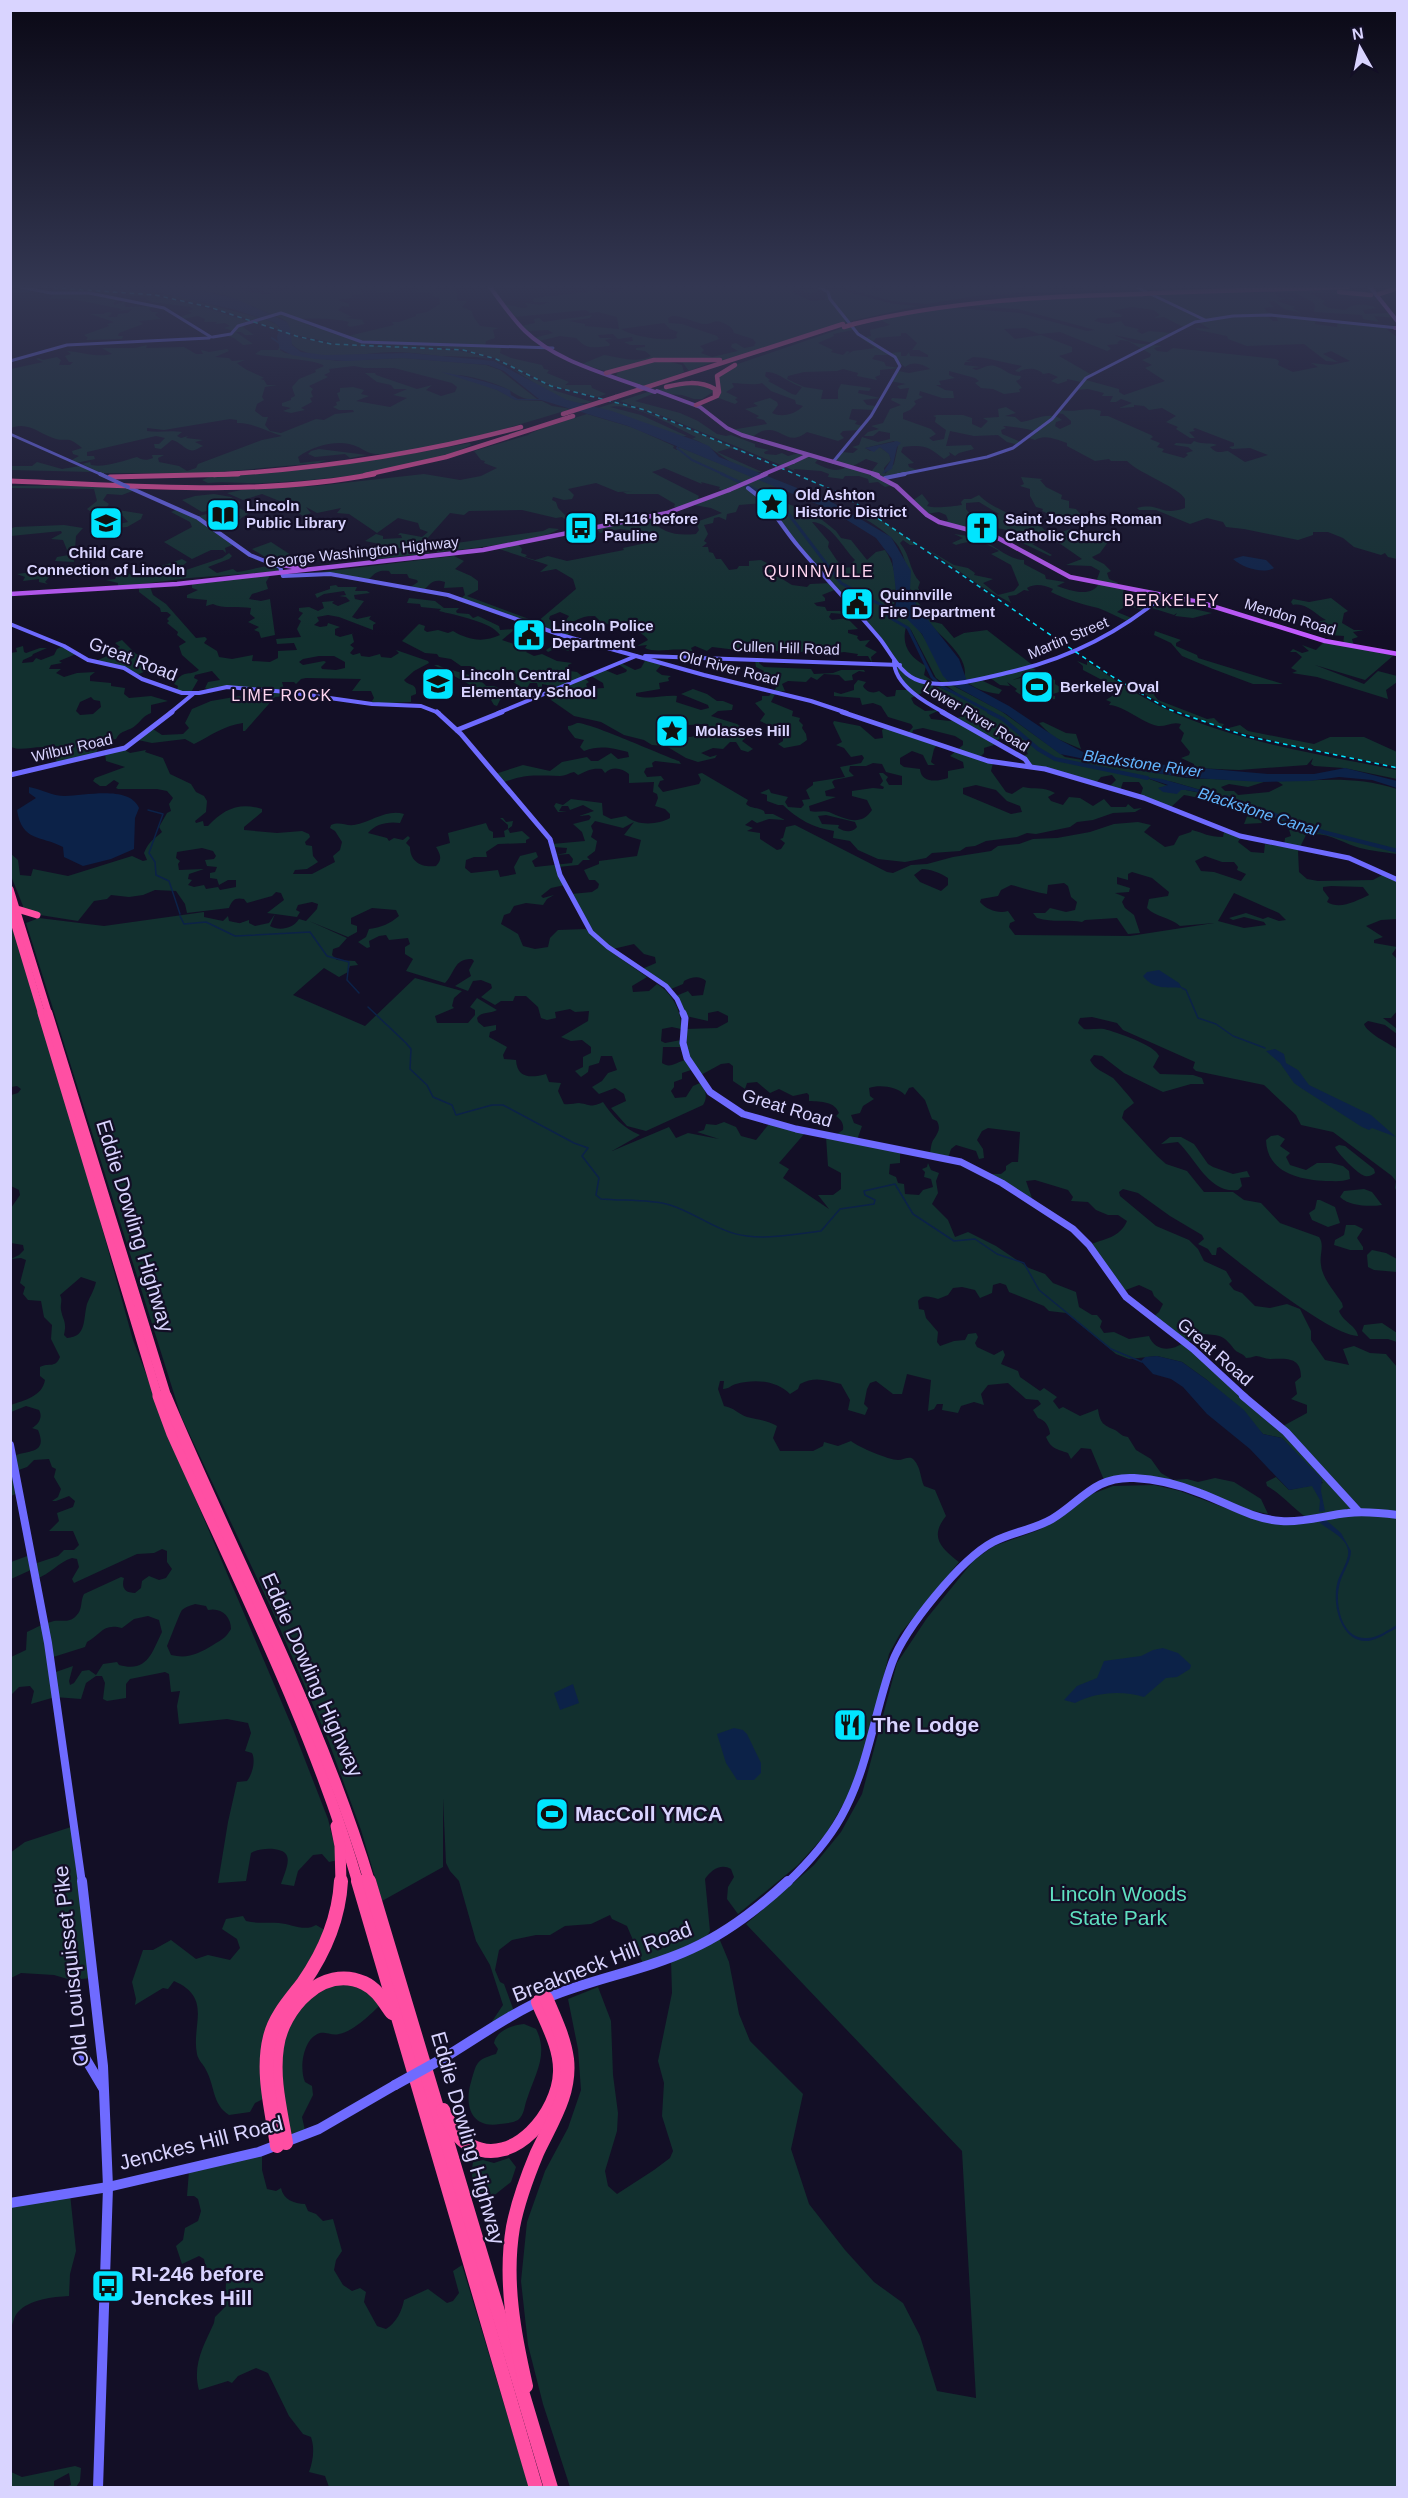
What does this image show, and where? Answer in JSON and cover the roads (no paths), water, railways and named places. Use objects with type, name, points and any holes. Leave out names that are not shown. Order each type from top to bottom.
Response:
[{"type":"highway","points":[[93,477],[216,475],[338,464],[459,443],[596,404]]},
{"type":"highway","points":[[10,482],[245,486],[327,483],[384,475],[440,462],[612,404]]},
{"type":"highway","points":[[704,404],[702,405],[707,411]]},
{"type":"highway","points":[[10,475],[61,476]]},
{"type":"highway","name":"Eddie Dowling Highway","points":[[10,889],[15,916],[162,1407],[314,1753],[342,1828],[416,2069],[536,2487]]},
{"type":"highway","name":"Eddie Dowling Highway","points":[[15,916],[164,1390],[198,1472],[334,1774],[365,1866],[551,2487]]},
{"type":"highway","points":[[282,2145],[268,2061],[270,2037],[283,2008],[308,1976],[323,1950],[338,1909],[342,1885],[342,1860],[338,1833],[314,1753]]},
{"type":"highway","points":[[282,2145],[276,2070],[278,2041],[291,2009],[302,1996],[317,1986],[333,1979],[350,1978],[374,1988],[389,2006],[416,2069]]},
{"type":"highway","points":[[408,2010],[444,2114],[452,2128],[469,2143],[479,2148],[498,2150],[516,2144],[533,2133],[550,2112],[558,2093],[561,2074],[560,2058],[542,2000]]},
{"type":"highway","points":[[542,2000],[565,2048],[567,2089],[524,2186],[514,2225],[510,2262],[510,2297],[515,2338],[551,2487]]},
{"type":"main road","name":"Mendon Road","points":[[692,404],[707,411],[715,419]]},
{"type":"main road","name":"Mendon Road","points":[[692,404],[738,434],[885,478],[927,515],[939,522],[996,537],[1077,579],[1210,605],[1325,641],[1398,654]]},
{"type":"main road","points":[[798,452],[802,455],[801,459]]},
{"type":"main road","name":"George Washington Highway","points":[[10,593],[200,581],[483,550],[693,508],[710,498],[808,455]]},
{"type":"main road","name":"George Washington Highway","points":[[282,573],[305,568],[483,549],[693,508]]},
{"type":"main road","points":[[270,563],[305,568]]},
{"type":"street","points":[[832,462],[878,404]]},
{"type":"street","points":[[885,478],[987,458],[1013,448],[1052,419],[1065,404]]},
{"type":"street","points":[[10,434],[198,518],[249,555],[280,567],[282,573]]},
{"type":"street","name":"Lower River Road","points":[[748,488],[765,500],[797,544],[854,607],[911,677],[934,682]]},
{"type":"street","name":"Old River Road","points":[[282,573],[340,576],[448,596],[548,631],[807,700],[986,761],[1030,766]]},
{"type":"street","name":"Martin Street","points":[[934,682],[978,679],[1043,664],[1122,628],[1164,595]]},
{"type":"street","name":"Great Road","points":[[10,624],[60,644],[88,660],[124,668],[148,681],[177,692],[193,694],[223,687],[287,692],[372,704],[419,706],[438,712],[457,730],[550,839],[562,879],[591,932],[608,947],[666,986],[677,999],[685,1018],[683,1043],[687,1058],[710,1092],[743,1114],[796,1129],[961,1162],[987,1174],[1057,1217],[1089,1245],[1126,1297],[1193,1349],[1230,1386],[1286,1432],[1358,1511]]},
{"type":"street","name":"Cullen Hill Road","points":[[639,657],[675,656],[900,665]]},
{"type":"street","points":[[457,730],[639,657]]},
{"type":"street","points":[[893,665],[895,658]]},
{"type":"street","name":"Lower River Road","points":[[893,665],[912,693],[1025,759],[1030,766]]},
{"type":"street","name":"Wilbur Road","points":[[10,775],[125,748],[193,694]]},
{"type":"street","points":[[1030,766],[1152,801],[1240,836],[1349,858],[1398,880]]},
{"type":"street","name":"Old Louisquisset Pike","points":[[10,1445],[48,1643],[79,1857],[104,2091],[108,2187],[98,2487]]},
{"type":"street","name":"Breakneck Hill Road","points":[[416,2069],[442,2059],[542,2000],[584,1983],[672,1957],[706,1941],[756,1907],[812,1859],[835,1830],[851,1800],[867,1760],[893,1660],[901,1644],[959,1570],[984,1548],[1000,1539],[1042,1525],[1055,1518],[1092,1487],[1103,1481],[1122,1478],[1142,1479],[1185,1489],[1266,1519],[1298,1521],[1358,1511]]},
{"type":"street","points":[[1358,1511],[1398,1515]]},
{"type":"street","points":[[81,2051],[104,2091]]},
{"type":"street","name":"Jenckes Hill Road","points":[[10,2202],[108,2187],[282,2145],[319,2128],[395,2085],[416,2069]]},
{"type":"water","name":"Blackstone River","points":[[553,404],[582,404],[612,411],[697,441],[709,446],[719,457],[830,501],[891,537],[911,571],[910,589],[917,606],[959,659],[968,684],[1009,706],[1060,740],[1085,753],[1155,764],[1268,774],[1314,774],[1345,768],[1397,781],[1397,788],[1372,780],[1339,777],[1309,781],[1262,782],[1193,778],[1148,772],[1060,754],[1006,714],[951,684],[943,676],[922,634],[895,607],[897,599],[892,559],[876,538],[829,509],[628,426]]},
{"type":"water","points":[[897,441],[901,443],[897,447],[892,469],[882,474],[891,460],[889,454],[880,447],[874,452],[865,448]]},
{"type":"water","points":[[1243,556],[1266,560],[1274,568],[1253,569],[1233,559]]},
{"type":"water","points":[[1144,777],[1162,779],[1229,798],[1186,790],[1181,790],[1177,794],[1163,792],[1158,788],[1168,785]]},
{"type":"water","points":[[29,787],[60,796],[106,793],[126,796],[139,808],[135,818],[134,849],[111,859],[83,866],[64,857],[63,847],[28,833],[19,820],[17,810],[36,798],[29,793]]},
{"type":"water","points":[[1159,970],[1179,983],[1182,988],[1156,986],[1143,976],[1147,972]]},
{"type":"water","points":[[1275,1049],[1284,1054],[1286,1063],[1298,1070],[1309,1085],[1371,1115],[1396,1137],[1372,1128],[1369,1130],[1362,1127],[1294,1083],[1280,1063],[1266,1051]]},
{"type":"water","points":[[1157,1356],[1182,1362],[1244,1410],[1263,1434],[1282,1438],[1322,1479],[1321,1491],[1325,1511],[1319,1512],[1320,1500],[1312,1486],[1289,1490],[1250,1449],[1207,1414],[1183,1387],[1171,1379],[1153,1374],[1141,1361],[1145,1357]]},
{"type":"water","points":[[1326,1520],[1341,1533],[1351,1551],[1338,1594],[1342,1620],[1352,1633],[1358,1637],[1367,1638],[1379,1635],[1397,1625],[1397,1628],[1379,1638],[1368,1641],[1359,1640],[1351,1636],[1340,1621],[1336,1593],[1348,1550],[1344,1541],[1319,1522]]},
{"type":"water","points":[[1163,1648],[1178,1653],[1191,1665],[1190,1669],[1177,1677],[1166,1678],[1144,1697],[1127,1693],[1109,1693],[1091,1696],[1075,1703],[1064,1700],[1077,1686],[1097,1678],[1104,1661],[1141,1656]]},
{"type":"water","points":[[573,1684],[579,1703],[560,1710],[554,1693]]},
{"type":"water","points":[[734,1728],[743,1730],[747,1734],[761,1763],[761,1773],[754,1780],[737,1780],[726,1763],[717,1734]]},
{"type":"waterway","name":"Blackstone Canal","points":[[680,444],[677,448],[692,460],[725,475]]},
{"type":"waterway","name":"Blackstone Canal","points":[[722,474],[761,492],[784,508],[841,583],[883,606],[889,617],[908,628],[932,677],[941,686],[992,713]]},
{"type":"waterway","name":"Blackstone Canal","points":[[989,712],[1003,719],[1038,749],[1055,759],[1147,778]]},
{"type":"waterway","name":"Blackstone Canal","points":[[1225,797],[1323,832],[1398,851]]},
{"type":"waterway","points":[[148,810],[163,814],[149,853],[155,862],[156,875],[169,881],[180,914]]},
{"type":"waterway","points":[[180,916],[184,924],[206,922],[235,936],[310,932],[327,956],[349,962],[347,980],[359,993]]},
{"type":"waterway","points":[[1182,988],[1186,990],[1198,1018],[1216,1024],[1233,1036],[1265,1048]]},
{"type":"waterway","points":[[368,1007],[411,1049],[410,1069],[427,1085],[433,1097],[452,1105],[456,1115],[492,1105],[503,1105],[574,1143],[588,1148],[582,1156],[599,1178],[596,1195],[601,1199],[662,1203],[727,1231],[747,1236],[775,1237],[821,1231],[840,1209],[874,1204],[875,1200],[865,1195],[864,1191],[895,1184],[913,1214],[954,1241],[975,1239],[997,1254],[1024,1263],[1039,1290],[1111,1349],[1142,1362]]},
{"type":"railway","points":[[620,404],[645,410],[842,494],[1113,677],[1168,709],[1246,736],[1398,768]]},
{"type":"place","name":"Old Ashton Historic District","points":[[772,504]]},
{"type":"place","name":"Lincoln Public Library","points":[[223,515]]},
{"type":"place","name":"Child Care Connection of Lincoln","points":[[106,523]]},
{"type":"place","name":"RI-116 before Pauline","points":[[581,528]]},
{"type":"place","name":"Saint Josephs Roman Catholic Church","points":[[982,528]]},
{"type":"place","name":"Quinnville Fire Department","points":[[857,604]]},
{"type":"place","name":"Lincoln Police Department","points":[[529,635]]},
{"type":"place","name":"Lincoln Central Elementary School","points":[[438,684]]},
{"type":"place","name":"Berkeley Oval","points":[[1037,687]]},
{"type":"place","name":"Molasses Hill","points":[[672,731]]},
{"type":"place","name":"The Lodge","points":[[850,1725]]},
{"type":"place","name":"MacColl YMCA","points":[[552,1814]]},
{"type":"place","name":"RI-246 before Jenckes Hill","points":[[108,2286]]},
{"type":"district","name":"QUINNVILLE","points":[[819,571]]},
{"type":"district","name":"BERKELEY","points":[[1172,600]]},
{"type":"district","name":"LIME ROCK","points":[[282,695]]},
{"type":"park label","name":"Lincoln Woods State Park","points":[[1118,1906]]}]
